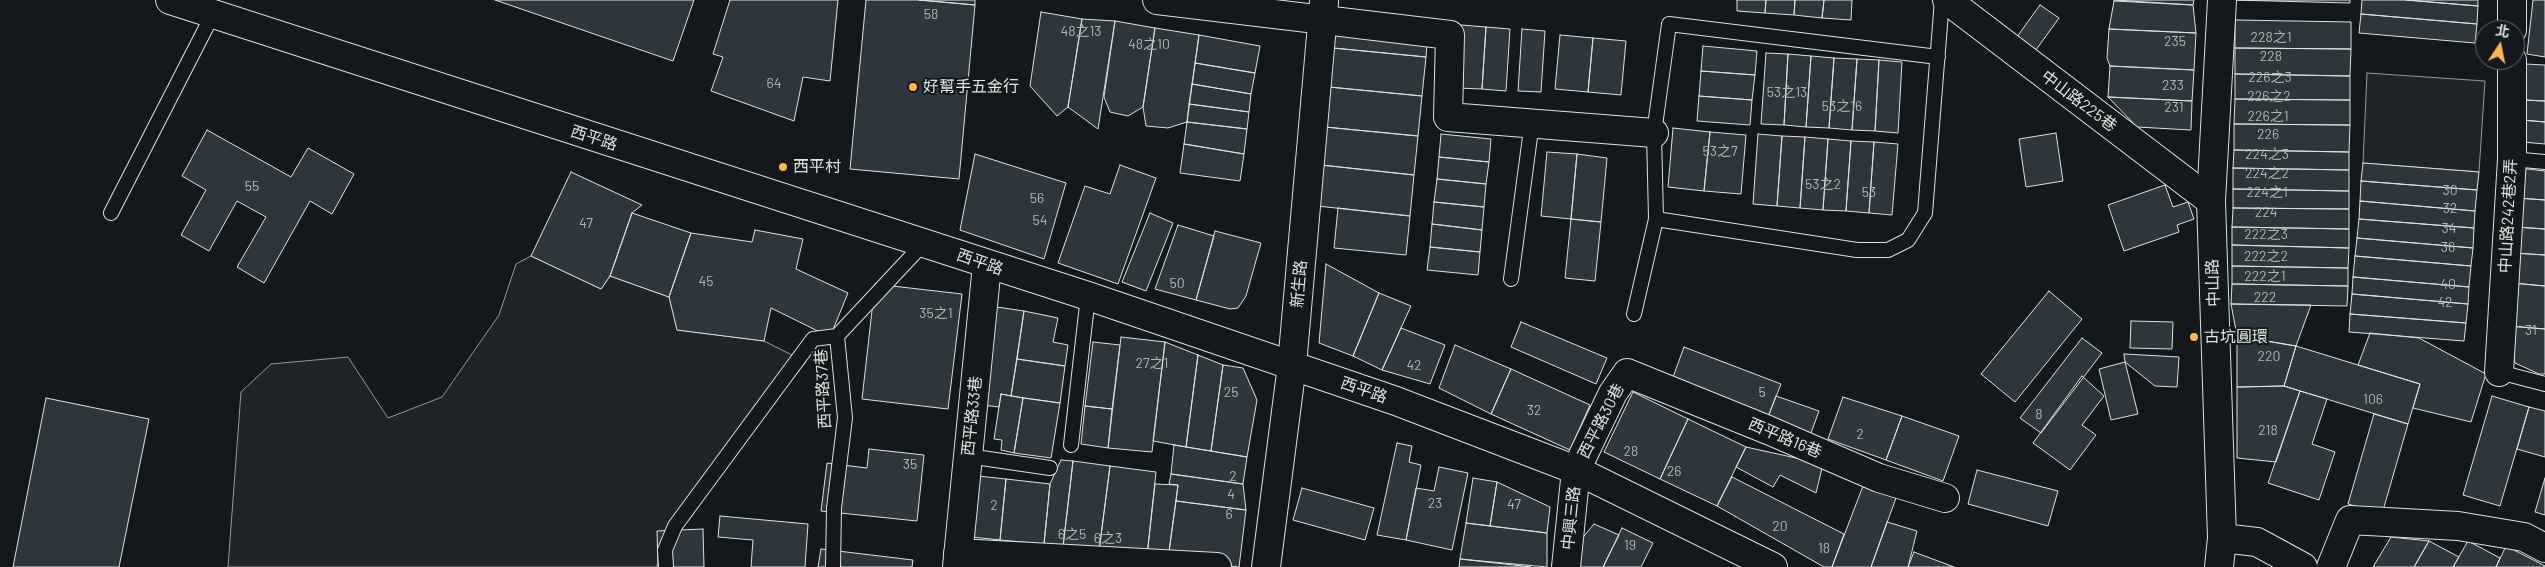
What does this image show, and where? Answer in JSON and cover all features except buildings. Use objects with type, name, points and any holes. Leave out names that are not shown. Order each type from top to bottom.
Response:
[{"type":"street","name":"西平路","points":[[170,0],[1088,296],[1396,401],[1576,470],[1773,567]]},
{"type":"street","points":[[1156,0],[1323,9],[1450,35],[1448,117],[1532,122],[1654,133]]},
{"type":"street","name":"中山路225巷","points":[[1947,0],[2211,202]]},
{"type":"street","name":"中山路","points":[[2219,567],[2222,538],[2211,202],[2222,0]]},
{"type":"street","points":[[2512,0],[2512,20]]},
{"type":"street","name":"新生路","points":[[1266,567],[1292,365],[1323,9]]},
{"type":"street","name":"中山路242巷2弄","points":[[2499,372],[2512,159],[2512,70]]},
{"type":"street","name":"西平路33巷","points":[[957,560],[987,265]]},
{"type":"street","name":"西平路30巷","points":[[1576,470],[1613,393],[1627,373]]},
{"type":"street","name":"西平路16巷","points":[[1627,373],[1768,430],[1879,478],[1945,498]]},
{"type":"street","name":"中興三路","points":[[1566,567],[1576,470]]},
{"type":"street","points":[[2331,567],[2350,520],[2458,526],[2524,537],[2545,548]]},
{"type":"street","points":[[2222,538],[2257,542],[2302,567]]},
{"type":"street","points":[[957,560],[1217,567]]},
{"type":"lane","points":[[1656,219],[1857,250],[1888,250],[1908,240],[1925,213],[1942,0]]},
{"type":"lane","points":[[111,212],[213,14]]},
{"type":"lane","points":[[1634,314],[1656,219],[1654,133],[1669,24],[1938,57]]},
{"type":"lane","points":[[1511,279],[1532,122]]},
{"type":"lane","points":[[2512,159],[2545,162]]},
{"type":"lane","name":"西平路37巷","points":[[833,567],[834,508],[845,418],[837,336],[924,243]]},
{"type":"lane","points":[[1072,445],[1088,296]]},
{"type":"lane","points":[[666,567],[665,550],[675,526],[813,339],[837,336]]},
{"type":"lane","points":[[2499,372],[2545,384]]},
{"type":"lane","points":[[968,456],[1050,468]]},
{"type":"shaded area","points":[[2367,73],[2485,81],[2479,172],[2363,163]]},
{"type":"shaded area","points":[[531,256],[601,289],[610,276],[669,297],[678,330],[764,341],[806,362],[699,487],[656,567],[228,567],[241,392],[271,364],[348,357],[388,418],[442,397],[499,315],[516,264]]},
{"type":"place","name":"好幫手五金行","points":[[913,87]]},
{"type":"place","name":"西平村","points":[[783,167]]},
{"type":"place","name":"古坑圓環","points":[[2194,337]]}]
